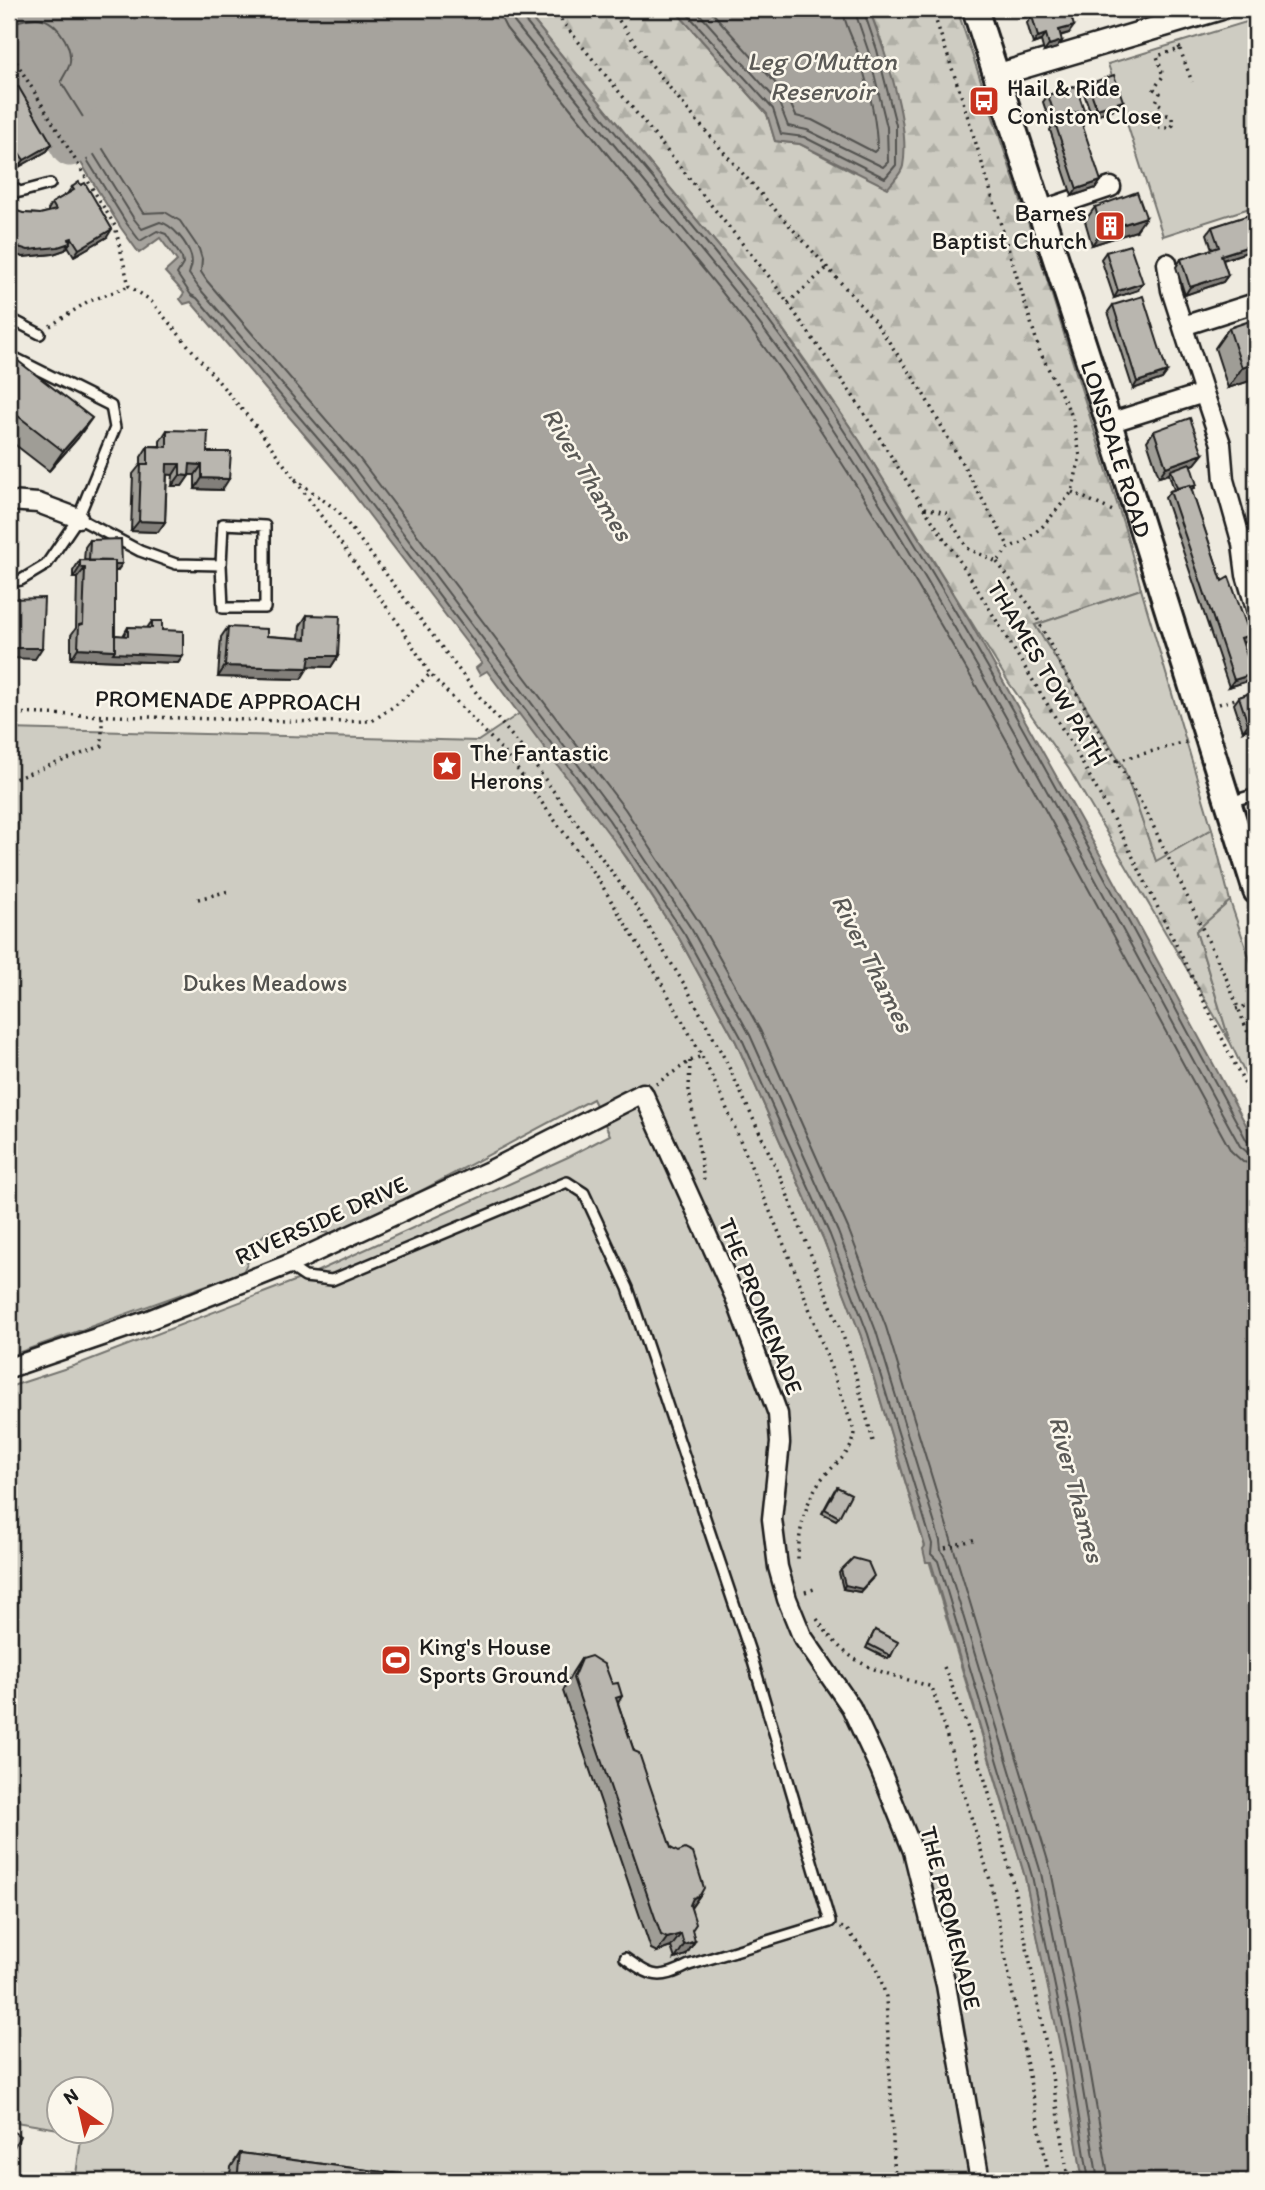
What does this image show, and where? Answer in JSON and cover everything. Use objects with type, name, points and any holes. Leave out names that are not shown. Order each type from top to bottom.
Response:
[{"type":"main road","name":"LONSDALE ROAD","points":[[975,9],[1230,802],[1256,891]]},
{"type":"street","points":[[997,75],[1220,9]]},
{"type":"street","points":[[1040,211],[1111,187]]},
{"type":"street","points":[[1167,263],[1171,290],[1221,444],[1224,480],[1249,542],[1246,575],[1256,609]]},
{"type":"street","points":[[1183,326],[1255,303]]},
{"type":"street","points":[[1109,423],[1204,393]]},
{"type":"street","points":[[9,501],[38,503],[78,517]]},
{"type":"street","name":"RIVERSIDE DRIVE","points":[[9,1368],[146,1321],[287,1265],[487,1172],[643,1093]]},
{"type":"street","name":"THE PROMENADE","points":[[643,1093],[735,1297],[778,1414],[780,1443],[772,1519],[778,1567],[786,1599],[802,1636],[851,1707],[880,1769],[913,1851],[946,1984],[980,2181]]},
{"type":"lane","points":[[9,186],[20,192],[50,184]]},
{"type":"lane","points":[[9,318],[40,334]]},
{"type":"lane","points":[[9,355],[111,406],[116,428],[78,517],[46,565],[21,580],[9,582]]},
{"type":"lane","points":[[78,517],[140,551],[176,564],[221,565]]},
{"type":"lane","points":[[223,524],[265,526],[265,608],[223,608],[221,565],[223,524]]},
{"type":"lane","points":[[1230,802],[1256,794]]},
{"type":"lane","points":[[287,1265],[305,1277],[332,1280],[567,1182],[584,1193],[632,1301],[752,1658],[830,1922],[689,1965],[670,1975],[650,1974],[625,1958]]},
{"type":"path","name":"THAMES TOW PATH","points":[[552,9],[771,279],[855,399],[923,508],[965,569],[1074,748],[1124,839],[1256,1107]]},
{"type":"path","points":[[611,9],[644,56],[695,117],[876,323],[901,357],[1009,547]]},
{"type":"path","points":[[932,9],[1040,352],[1073,418],[1080,456],[1072,492],[1043,526],[1022,543],[1009,547],[998,562]]},
{"type":"path","points":[[1171,23],[1192,82]]},
{"type":"path","points":[[1256,32],[1249,34],[1256,58]]},
{"type":"path","points":[[9,50],[115,226],[129,286],[150,300],[260,431],[401,627],[430,674],[506,754],[583,858],[658,977],[702,1056],[753,1168],[798,1278],[855,1433],[853,1446],[818,1484],[798,1539],[797,1564]]},
{"type":"path","points":[[1161,116],[1157,112],[1161,106],[1156,102],[1160,93],[1154,89],[1163,76],[1157,56],[1180,50]]},
{"type":"path","points":[[1168,115],[1172,118],[1173,125],[1170,128],[1158,128],[1157,120],[1161,116],[1168,115]]},
{"type":"path","points":[[788,303],[828,267]]},
{"type":"path","points":[[40,334],[87,302],[129,286]]},
{"type":"path","points":[[290,476],[338,511],[478,695],[526,753],[632,900],[685,987],[726,1061],[780,1176],[850,1354],[874,1445]]},
{"type":"path","points":[[1072,492],[1089,501]]},
{"type":"path","points":[[923,508],[946,513],[967,548],[998,562],[1033,610],[1062,668],[1148,815],[1227,980],[1256,1053]]},
{"type":"path","name":"PROMENADE APPROACH","points":[[9,713],[321,722],[372,721],[400,702],[430,674]]},
{"type":"path","points":[[1200,709],[1245,696]]},
{"type":"path","points":[[9,782],[102,746],[102,716]]},
{"type":"path","points":[[1117,761],[1208,735]]},
{"type":"path","points":[[198,899],[229,891]]},
{"type":"path","points":[[1237,1009],[1256,1003]]},
{"type":"path","points":[[643,1093],[690,1061],[702,1056]]},
{"type":"path","points":[[690,1061],[689,1090],[705,1185]]},
{"type":"path","points":[[945,1548],[976,1539]]},
{"type":"path","points":[[801,1584],[802,1593]]},
{"type":"path","points":[[813,1613],[830,1639],[847,1656],[884,1674],[932,1687],[990,1880],[1050,2181]]},
{"type":"path","points":[[944,1667],[965,1717],[988,1788],[1018,1900],[1060,2112],[1068,2181]]},
{"type":"path","points":[[830,1922],[848,1931],[877,1967],[886,1997],[895,2181]]},
{"type":"green space","points":[[524,9],[674,9],[767,114],[775,141],[800,144],[853,172],[884,48],[869,9],[957,9],[1044,270],[1125,529],[1141,589],[1035,625],[1123,766],[1156,860],[1212,829],[1230,901],[1196,931],[1230,1042],[1069,769],[1009,683],[859,440],[807,363],[756,291]]},
{"type":"green space","points":[[1256,19],[1256,206],[1163,236],[1108,64]]},
{"type":"green space","points":[[1141,589],[1212,829],[1156,861],[1123,766],[1035,625]]},
{"type":"green space","name":"Dukes Meadows","points":[[520,713],[604,824],[679,938],[736,1042],[823,1238],[861,1336],[1025,1877],[1063,2057],[1083,2181],[75,2181],[80,2144],[116,2144],[116,2074],[46,2074],[46,2127],[9,2121],[9,1387],[76,1365],[305,1277],[568,1157],[610,1135],[593,1099],[406,1199],[331,1233],[278,1229],[266,1233],[258,1241],[243,1272],[9,1356],[9,729],[478,741]]},
{"type":"green space","points":[[1230,901],[1256,977],[1256,1097],[1230,1042],[1196,931]]},
{"type":"water","name":"River Thames","points":[[9,9],[524,9],[756,291],[859,440],[970,622],[1102,858],[1256,1143],[1256,2181],[1083,2181],[1061,2051],[1025,1877],[931,1562],[926,1562],[923,1549],[925,1546],[861,1336],[823,1238],[736,1042],[679,938],[627,858],[487,671],[480,675],[476,668],[482,663],[338,474],[191,302],[184,304],[180,299],[184,293],[165,272],[177,261],[160,238],[139,253],[121,228],[24,70],[44,59],[36,44],[15,54],[9,43]]},
{"type":"water","name":"Leg O'Mutton Reservoir","points":[[674,9],[869,9],[900,108],[904,149],[903,166],[899,174],[888,188],[800,144],[775,141],[767,114]]},
{"type":"building","points":[[1069,9],[1074,26],[1059,30],[1062,41],[1049,45],[1046,34],[1038,37],[1032,16]]},
{"type":"building","points":[[1114,75],[1123,101],[1097,109],[1088,84]]},
{"type":"building","points":[[18,86],[52,144],[24,160],[13,144],[9,144],[9,91]]},
{"type":"building","points":[[1076,86],[1084,110],[1056,119],[1048,95]]},
{"type":"building","points":[[1079,115],[1101,181],[1077,189],[1055,123]]},
{"type":"building","points":[[79,182],[81,185],[85,183],[112,229],[79,249],[72,238],[69,239],[70,243],[58,247],[28,250],[9,244],[9,208],[23,213],[40,214],[56,210],[52,203],[74,190],[72,187]]},
{"type":"building","points":[[1137,192],[1146,217],[1102,231],[1095,207]]},
{"type":"building","points":[[1256,209],[1256,244],[1221,255],[1228,275],[1190,287],[1181,259],[1219,247],[1212,227],[1253,216],[1251,210]]},
{"type":"building","points":[[1130,245],[1143,283],[1118,291],[1106,252]]},
{"type":"building","points":[[1143,296],[1167,372],[1137,382],[1113,305]]},
{"type":"building","points":[[1256,319],[1256,363],[1242,368],[1229,328]]},
{"type":"building","points":[[9,354],[92,418],[63,451],[9,409]]},
{"type":"building","points":[[1190,418],[1203,454],[1166,467],[1154,431]]},
{"type":"building","points":[[167,430],[208,431],[207,452],[231,452],[229,479],[202,478],[202,465],[190,464],[189,476],[180,475],[180,464],[167,464],[165,522],[139,521],[141,464],[148,464],[148,446],[167,447]]},
{"type":"building","points":[[1190,463],[1197,485],[1177,488],[1171,470]]},
{"type":"building","points":[[1190,485],[1222,581],[1229,577],[1250,635],[1241,638],[1253,674],[1234,680],[1170,491]]},
{"type":"building","points":[[121,539],[122,564],[115,564],[115,561],[89,561],[90,540]]},
{"type":"building","points":[[80,560],[115,561],[115,650],[78,648],[79,625],[83,624],[85,568],[80,567]]},
{"type":"building","points":[[44,598],[42,648],[9,648],[9,599]]},
{"type":"building","points":[[307,615],[340,616],[338,656],[310,656],[308,668],[225,666],[228,627],[267,629],[267,636],[306,639]]},
{"type":"building","points":[[152,621],[162,621],[162,630],[183,631],[183,656],[113,653],[115,635],[128,636],[128,627],[152,628]]},
{"type":"building","points":[[1256,691],[1256,721],[1248,724],[1239,697]]},
{"type":"building","points":[[837,1487],[851,1494],[839,1517],[825,1509]]},
{"type":"building","points":[[853,1558],[868,1562],[874,1576],[862,1589],[845,1585],[841,1570]]},
{"type":"building","points":[[875,1630],[898,1642],[891,1656],[868,1644]]},
{"type":"building","points":[[591,1656],[605,1665],[612,1684],[618,1683],[622,1696],[616,1698],[634,1751],[639,1753],[671,1848],[678,1852],[685,1849],[693,1853],[704,1888],[700,1895],[693,1898],[690,1905],[696,1924],[692,1930],[695,1941],[684,1945],[681,1934],[667,1938],[661,1935],[573,1678],[581,1659]]},
{"type":"building","points":[[9,2129],[20,2136],[9,2156]]},
{"type":"building","points":[[240,2153],[450,2181],[237,2181]]},
{"type":"building","points":[[16,2174],[28,2181],[11,2181]]},
{"type":"waterway","points":[[9,43],[15,54],[36,44],[44,59],[24,70],[70,148],[104,125]]},
{"type":"place","name":"Hail & Ride Coniston Close","points":[[984,101]]},
{"type":"place","name":"Barnes Baptist Church","points":[[1110,226]]},
{"type":"place","name":"The Fantastic Herons","points":[[447,766]]},
{"type":"place","name":"King's House Sports Ground","points":[[396,1660]]}]
